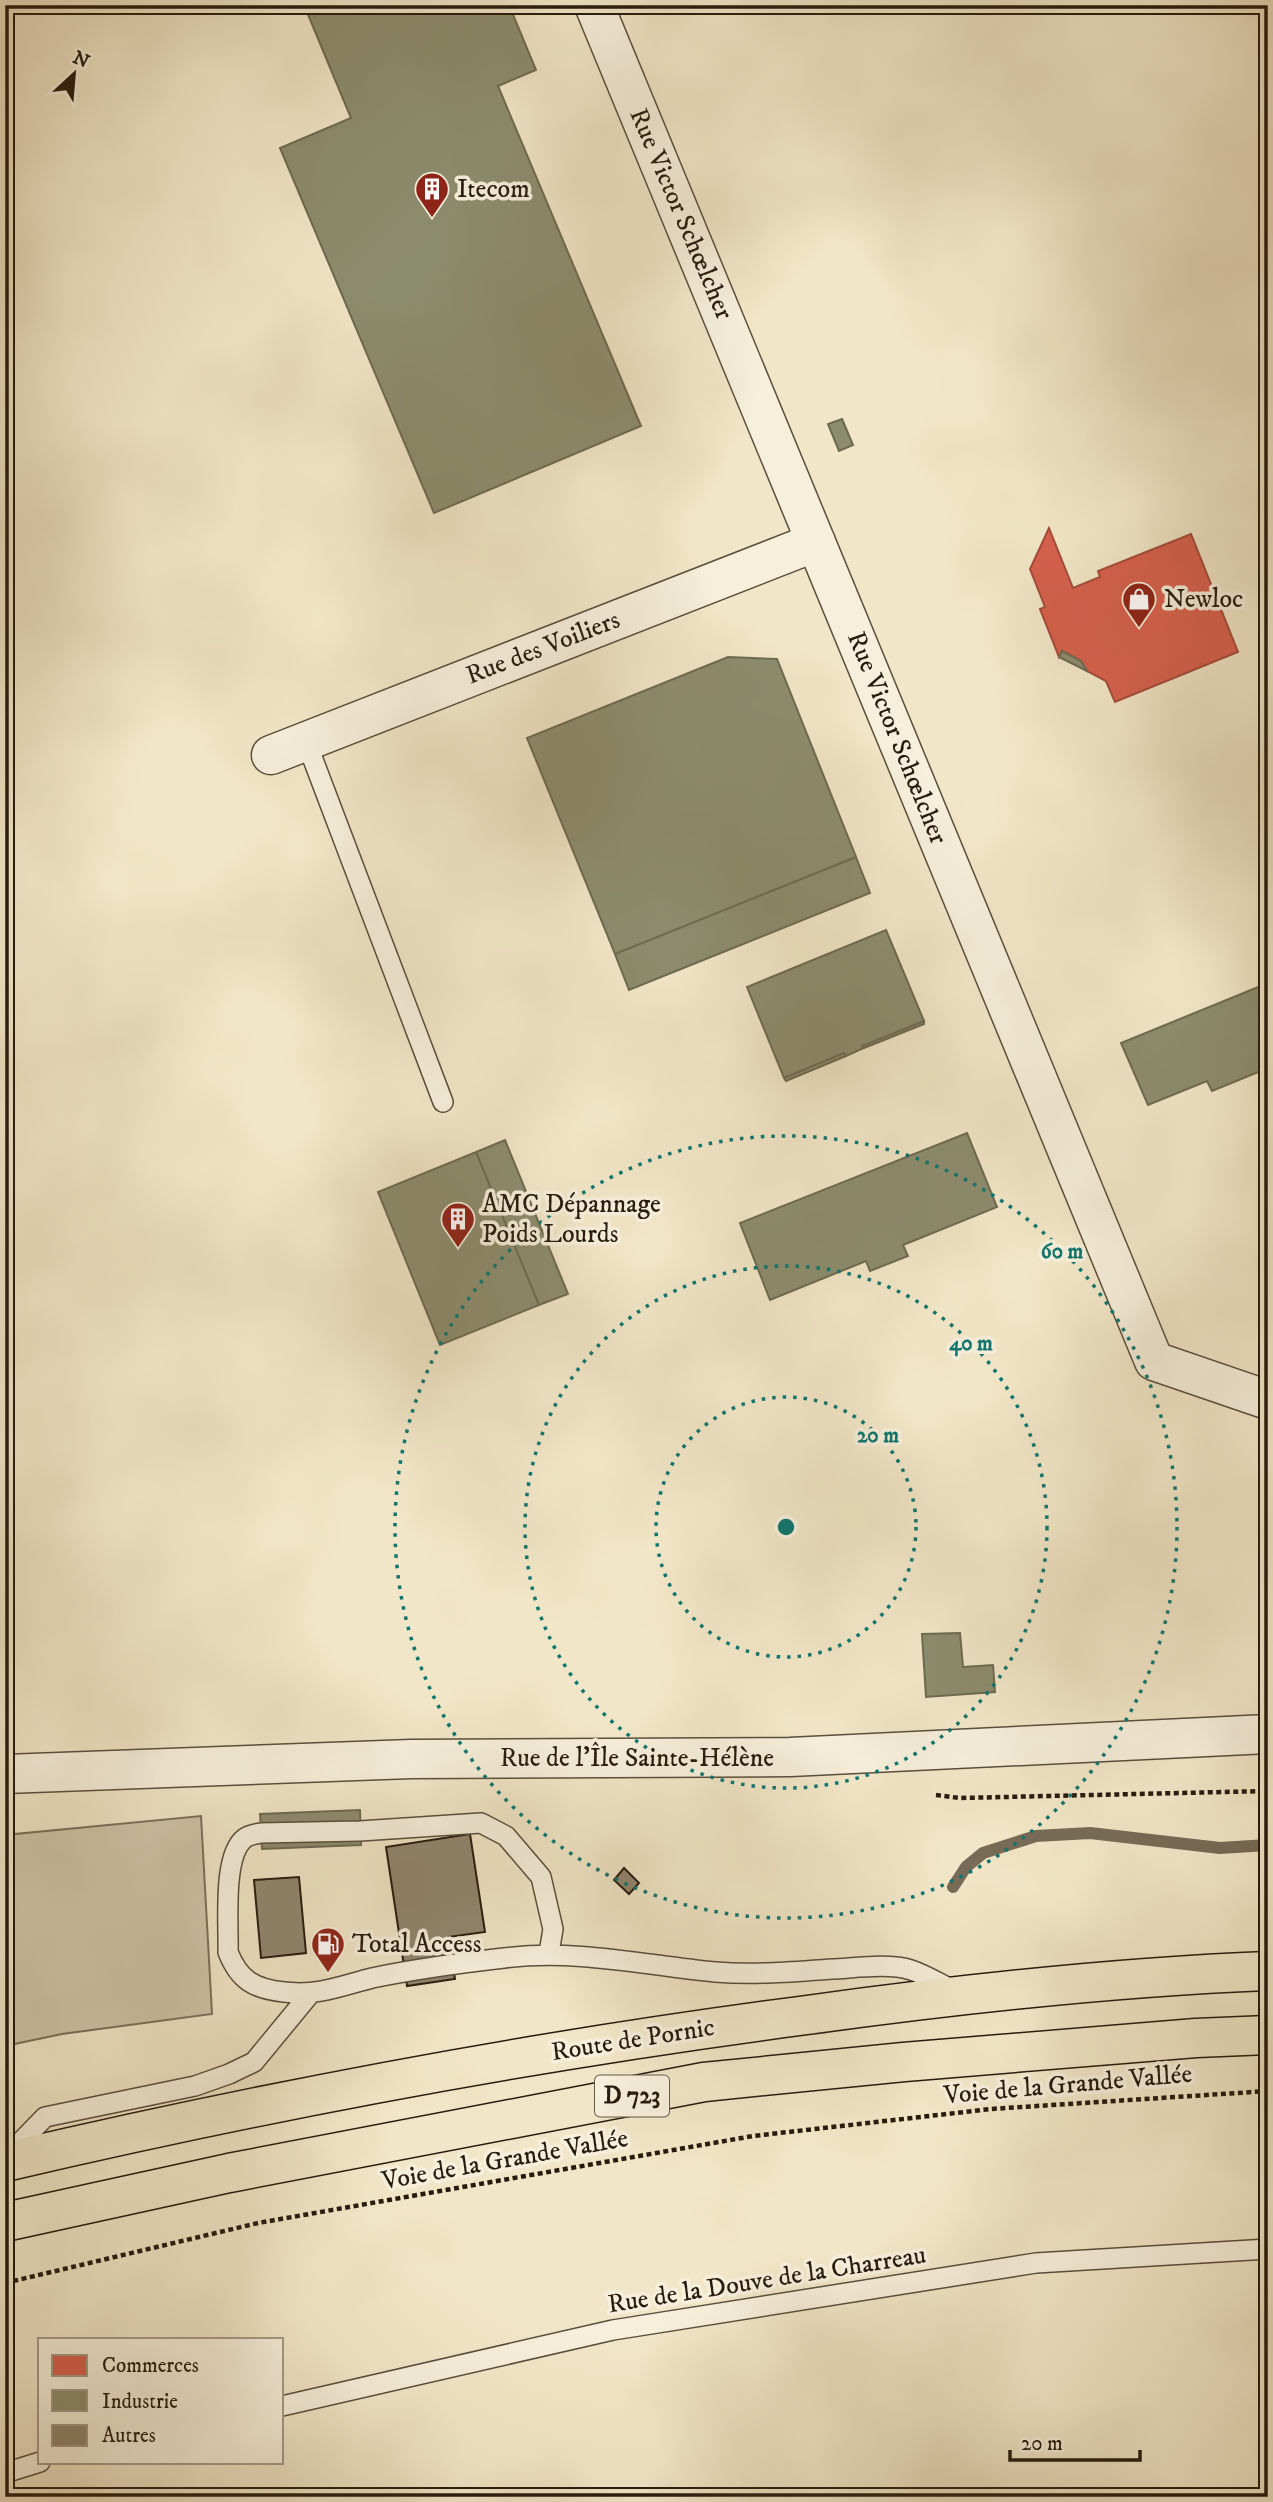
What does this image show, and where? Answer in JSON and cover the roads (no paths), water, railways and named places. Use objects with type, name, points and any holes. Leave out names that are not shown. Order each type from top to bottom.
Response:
[{"type":"highway","name":"Route de Pornic","points":[[5,2160],[166,2124],[453,2068],[687,2030],[962,1994],[1268,1971]]},
{"type":"highway","name":"Route de Pornic","points":[[5,2222],[229,2173],[704,2082],[918,2061],[1196,2038],[1268,2035]]},
{"type":"street","name":"Rue Victor Schœlcher","points":[[594,5],[1154,1360],[1268,1401]]},
{"type":"street","name":"Rue des Voiliers","points":[[271,755],[816,542]]},
{"type":"street","name":"Rue de l'Île Sainte-Hélène","points":[[5,1774],[411,1759],[790,1757],[1268,1734]]},
{"type":"lane","points":[[306,741],[443,1102]]},
{"type":"lane","points":[[549,1953],[553,1930],[541,1877],[506,1836],[481,1823],[360,1831],[261,1833],[246,1837],[237,1847],[230,1864],[228,1952],[233,1965],[241,1977],[256,1985],[281,1992],[310,1994],[373,1978],[549,1953],[715,1972],[771,1974],[867,1967],[910,1970],[962,1994]]},
{"type":"lane","points":[[5,2160],[45,2117],[195,2086],[254,2062],[310,1994]]},
{"type":"lane","name":"Rue de la Douve de la Charreau","points":[[284,2406],[613,2330],[1036,2263],[1268,2249]]},
{"type":"lane","points":[[5,2473],[38,2463]]},
{"type":"waterway","points":[[953,1887],[966,1867],[983,1853],[1036,1836],[1090,1833],[1220,1848],[1268,1845]]},
{"type":"place","name":"Itecom","points":[[432,219]]},
{"type":"place","name":"Newloc","points":[[1139,629]]},
{"type":"place","name":"AMC Dépannage Poids Lourds","points":[[458,1249]]},
{"type":"place","name":"Total Access","points":[[328,1974]]}]
